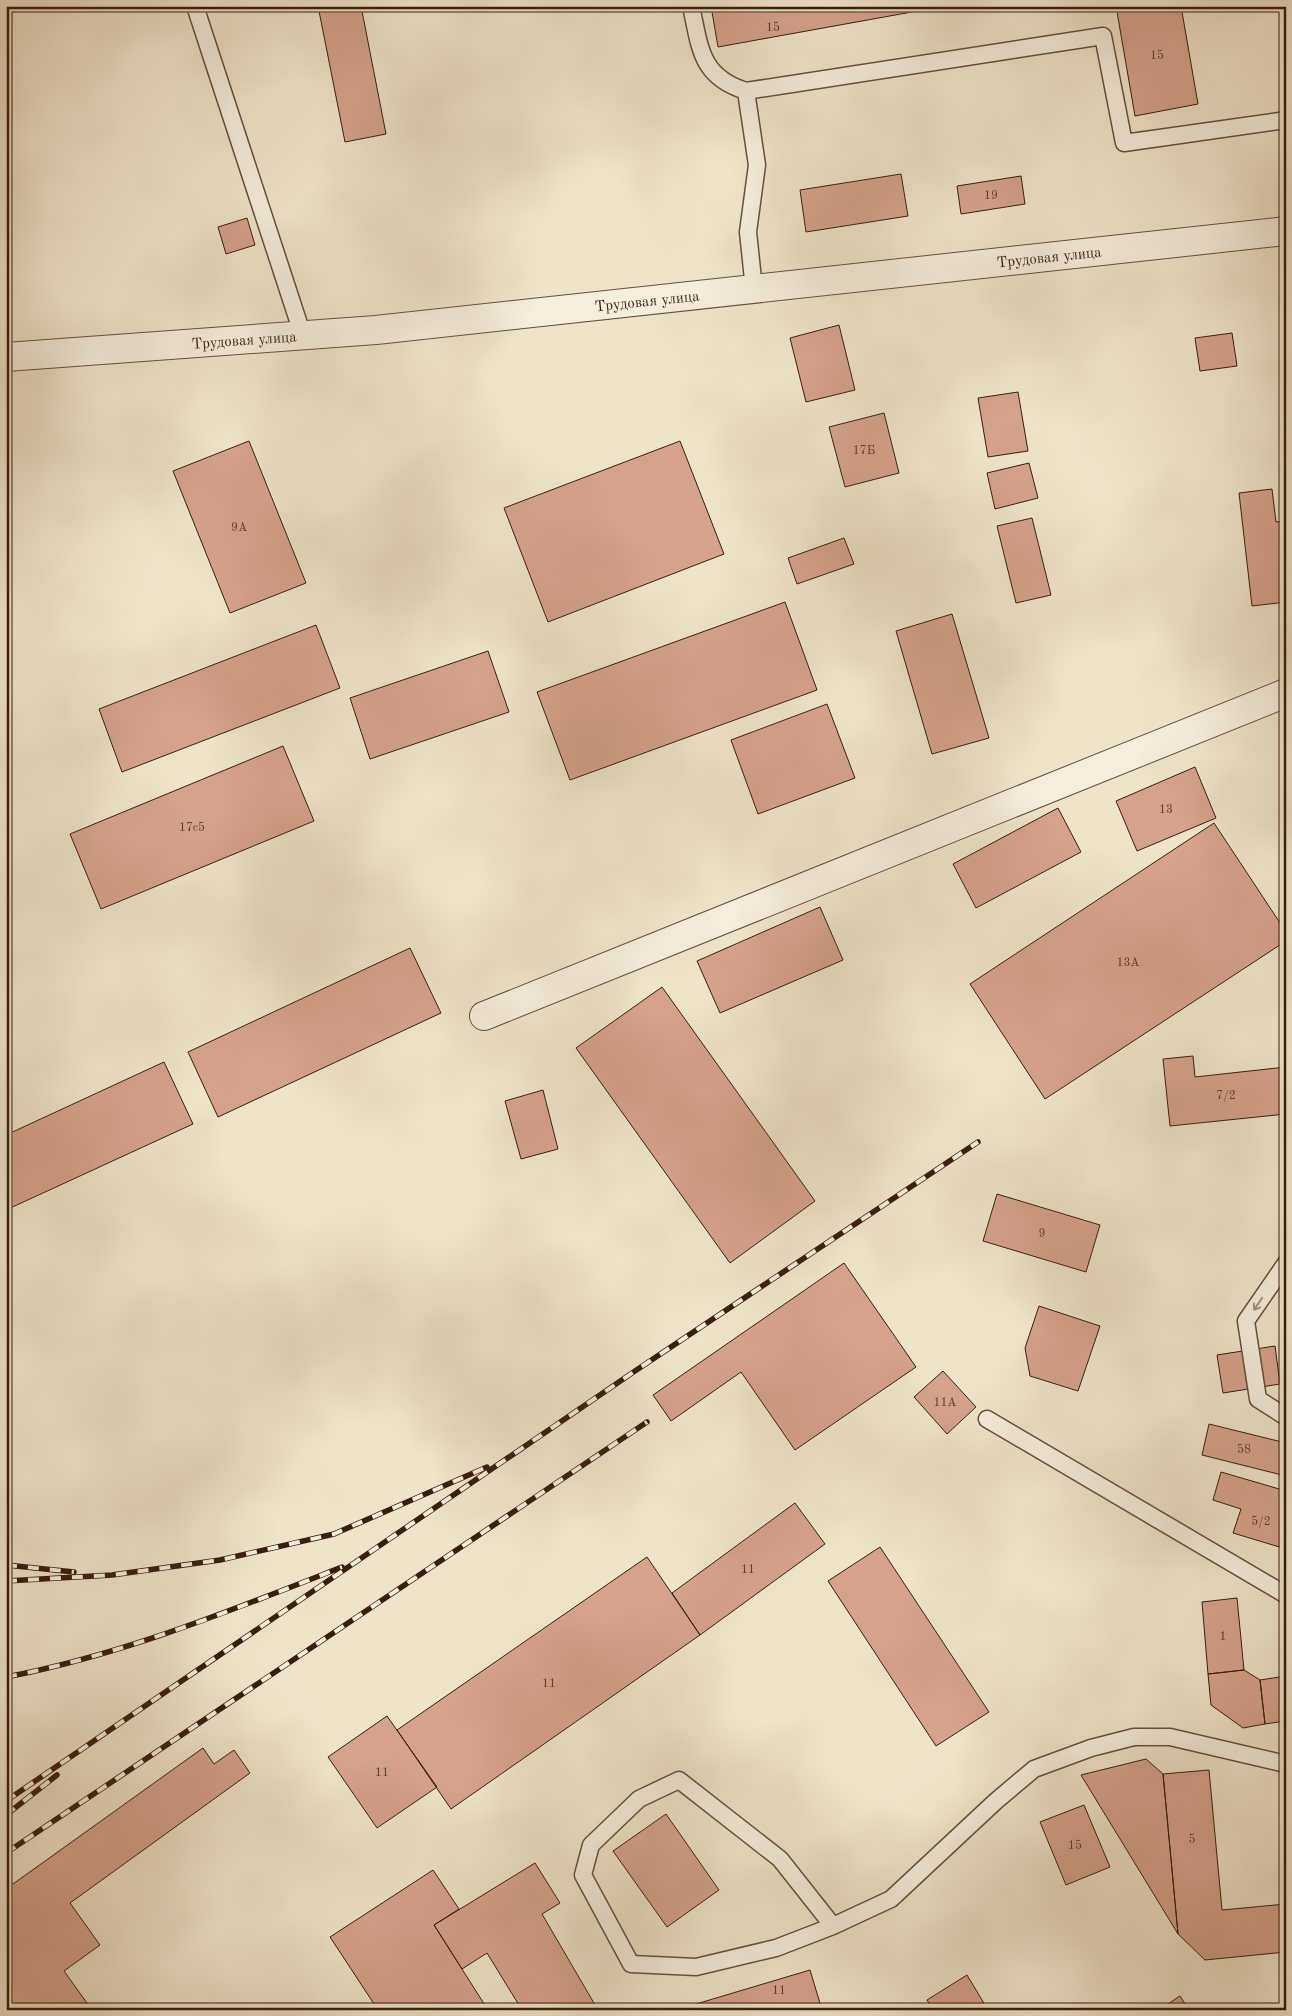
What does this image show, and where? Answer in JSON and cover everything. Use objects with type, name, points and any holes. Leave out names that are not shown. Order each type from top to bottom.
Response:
[{"type":"street","name":"Трудовая улица","points":[[6,357],[386,329],[1286,231]]},
{"type":"street","points":[[484,1016],[1286,693]]},
{"type":"lane","points":[[195,6],[303,336]]},
{"type":"lane","points":[[691,6],[703,57],[711,71],[721,80],[746,91],[1103,36],[1124,143],[1286,120]]},
{"type":"lane","points":[[746,91],[756,165],[748,232],[754,289]]},
{"type":"lane","points":[[1286,1263],[1246,1321],[1258,1399],[1286,1416]]},
{"type":"lane","points":[[987,1419],[1286,1595]]},
{"type":"lane","points":[[834,1926],[780,1859],[678,1780],[639,1799],[591,1845],[583,1875],[631,1964],[696,1968],[776,1948],[834,1926],[892,1899],[996,1801],[1034,1769],[1091,1748],[1134,1737],[1170,1737],[1286,1764]]},
{"type":"building","points":[[318,6],[361,6],[386,134],[345,142]]},
{"type":"building","points":[[711,6],[945,6],[718,47]]},
{"type":"building","points":[[1116,6],[1181,6],[1198,104],[1135,116]]},
{"type":"building","points":[[901,174],[908,216],[806,232],[800,190]]},
{"type":"building","points":[[1021,176],[1025,204],[961,214],[957,186]]},
{"type":"building","points":[[247,218],[255,245],[226,254],[218,227]]},
{"type":"building","points":[[839,325],[855,390],[806,402],[790,338]]},
{"type":"building","points":[[1232,333],[1237,366],[1200,371],[1195,338]]},
{"type":"building","points":[[1018,392],[1028,451],[988,457],[978,398]]},
{"type":"building","points":[[884,413],[899,473],[845,487],[829,427]]},
{"type":"building","points":[[249,441],[306,583],[230,613],[173,471]]},
{"type":"building","points":[[680,441],[724,554],[548,622],[504,508]]},
{"type":"building","points":[[1029,463],[1038,498],[995,509],[987,473]]},
{"type":"building","points":[[1272,489],[1276,522],[1283,521],[1286,545],[1286,566],[1282,566],[1286,602],[1252,606],[1239,493]]},
{"type":"building","points":[[1032,518],[1051,595],[1016,603],[997,526]]},
{"type":"building","points":[[844,538],[854,564],[797,584],[788,558]]},
{"type":"building","points":[[785,602],[817,690],[570,780],[537,692]]},
{"type":"building","points":[[952,614],[989,738],[932,754],[896,631]]},
{"type":"building","points":[[316,625],[340,688],[122,772],[99,709]]},
{"type":"building","points":[[488,651],[509,712],[370,759],[350,698]]},
{"type":"building","points":[[827,704],[855,778],[758,814],[731,740]]},
{"type":"building","points":[[283,746],[314,821],[101,909],[70,834]]},
{"type":"building","points":[[1195,767],[1216,818],[1137,851],[1116,801]]},
{"type":"building","points":[[1058,808],[1081,852],[976,908],[953,864]]},
{"type":"building","points":[[1214,823],[1286,932],[1286,941],[1045,1099],[970,984]]},
{"type":"building","points":[[820,907],[843,960],[720,1013],[697,961]]},
{"type":"building","points":[[410,948],[441,1013],[218,1117],[188,1052]]},
{"type":"building","points":[[662,987],[815,1201],[730,1263],[576,1048]]},
{"type":"building","points":[[1193,1056],[1195,1077],[1286,1067],[1286,1114],[1170,1126],[1163,1059]]},
{"type":"building","points":[[164,1062],[193,1124],[6,1210],[6,1135]]},
{"type":"building","points":[[543,1090],[558,1149],[521,1159],[505,1101]]},
{"type":"building","points":[[997,1194],[1100,1225],[1086,1272],[983,1241]]},
{"type":"building","points":[[844,1263],[916,1367],[795,1450],[741,1372],[671,1421],[653,1395]]},
{"type":"building","points":[[1039,1306],[1100,1326],[1078,1391],[1030,1376],[1025,1348]]},
{"type":"building","points":[[1275,1346],[1280,1384],[1223,1393],[1217,1355]]},
{"type":"building","points":[[943,1371],[976,1407],[947,1434],[914,1397]]},
{"type":"building","points":[[1209,1424],[1286,1443],[1286,1476],[1202,1455]]},
{"type":"building","points":[[1221,1472],[1286,1491],[1286,1549],[1233,1533],[1241,1509],[1213,1500]]},
{"type":"building","points":[[795,1503],[825,1544],[700,1635],[672,1593]]},
{"type":"building","points":[[880,1547],[989,1712],[936,1746],[828,1581]]},
{"type":"building","points":[[647,1557],[700,1635],[451,1809],[397,1730]]},
{"type":"building","points":[[1237,1598],[1244,1670],[1208,1674],[1202,1602]]},
{"type":"building","points":[[1244,1670],[1260,1680],[1265,1724],[1243,1728],[1211,1705],[1208,1674]]},
{"type":"building","points":[[1286,1676],[1286,1721],[1265,1724],[1260,1680]]},
{"type":"building","points":[[387,1716],[437,1787],[377,1828],[328,1757]]},
{"type":"building","points":[[203,1748],[214,1764],[234,1750],[250,1773],[70,1903],[100,1945],[64,1971],[92,2010],[6,2010],[6,1889]]},
{"type":"building","points":[[1146,1759],[1163,1774],[1178,1934],[1081,1775]]},
{"type":"building","points":[[1209,1770],[1222,1910],[1286,1904],[1286,1952],[1205,1960],[1178,1934],[1163,1774]]},
{"type":"building","points":[[1084,1805],[1110,1867],[1066,1885],[1040,1822]]},
{"type":"building","points":[[666,1814],[719,1890],[667,1927],[613,1851]]},
{"type":"building","points":[[535,1863],[560,1903],[542,1914],[598,2010],[522,2010],[487,1953],[462,1969],[434,1925]]},
{"type":"building","points":[[433,1870],[459,1909],[434,1925],[488,2010],[378,2010],[330,1937]]},
{"type":"building","points":[[810,1970],[822,2010],[676,2010]]},
{"type":"building","points":[[967,1975],[988,2010],[933,2010],[927,2000]]},
{"type":"building","points":[[1180,1996],[1189,2010],[1159,2010]]},
{"type":"railway","points":[[6,1801],[635,1371],[978,1142]]},
{"type":"railway","points":[[6,1853],[647,1422]]},
{"type":"railway","points":[[6,1581],[112,1575],[220,1560],[334,1534],[487,1467]]},
{"type":"railway","points":[[6,1565],[74,1572]]},
{"type":"railway","points":[[6,1677],[92,1657],[134,1644],[218,1615],[342,1567]]},
{"type":"railway","points":[[6,1815],[57,1775]]}]
